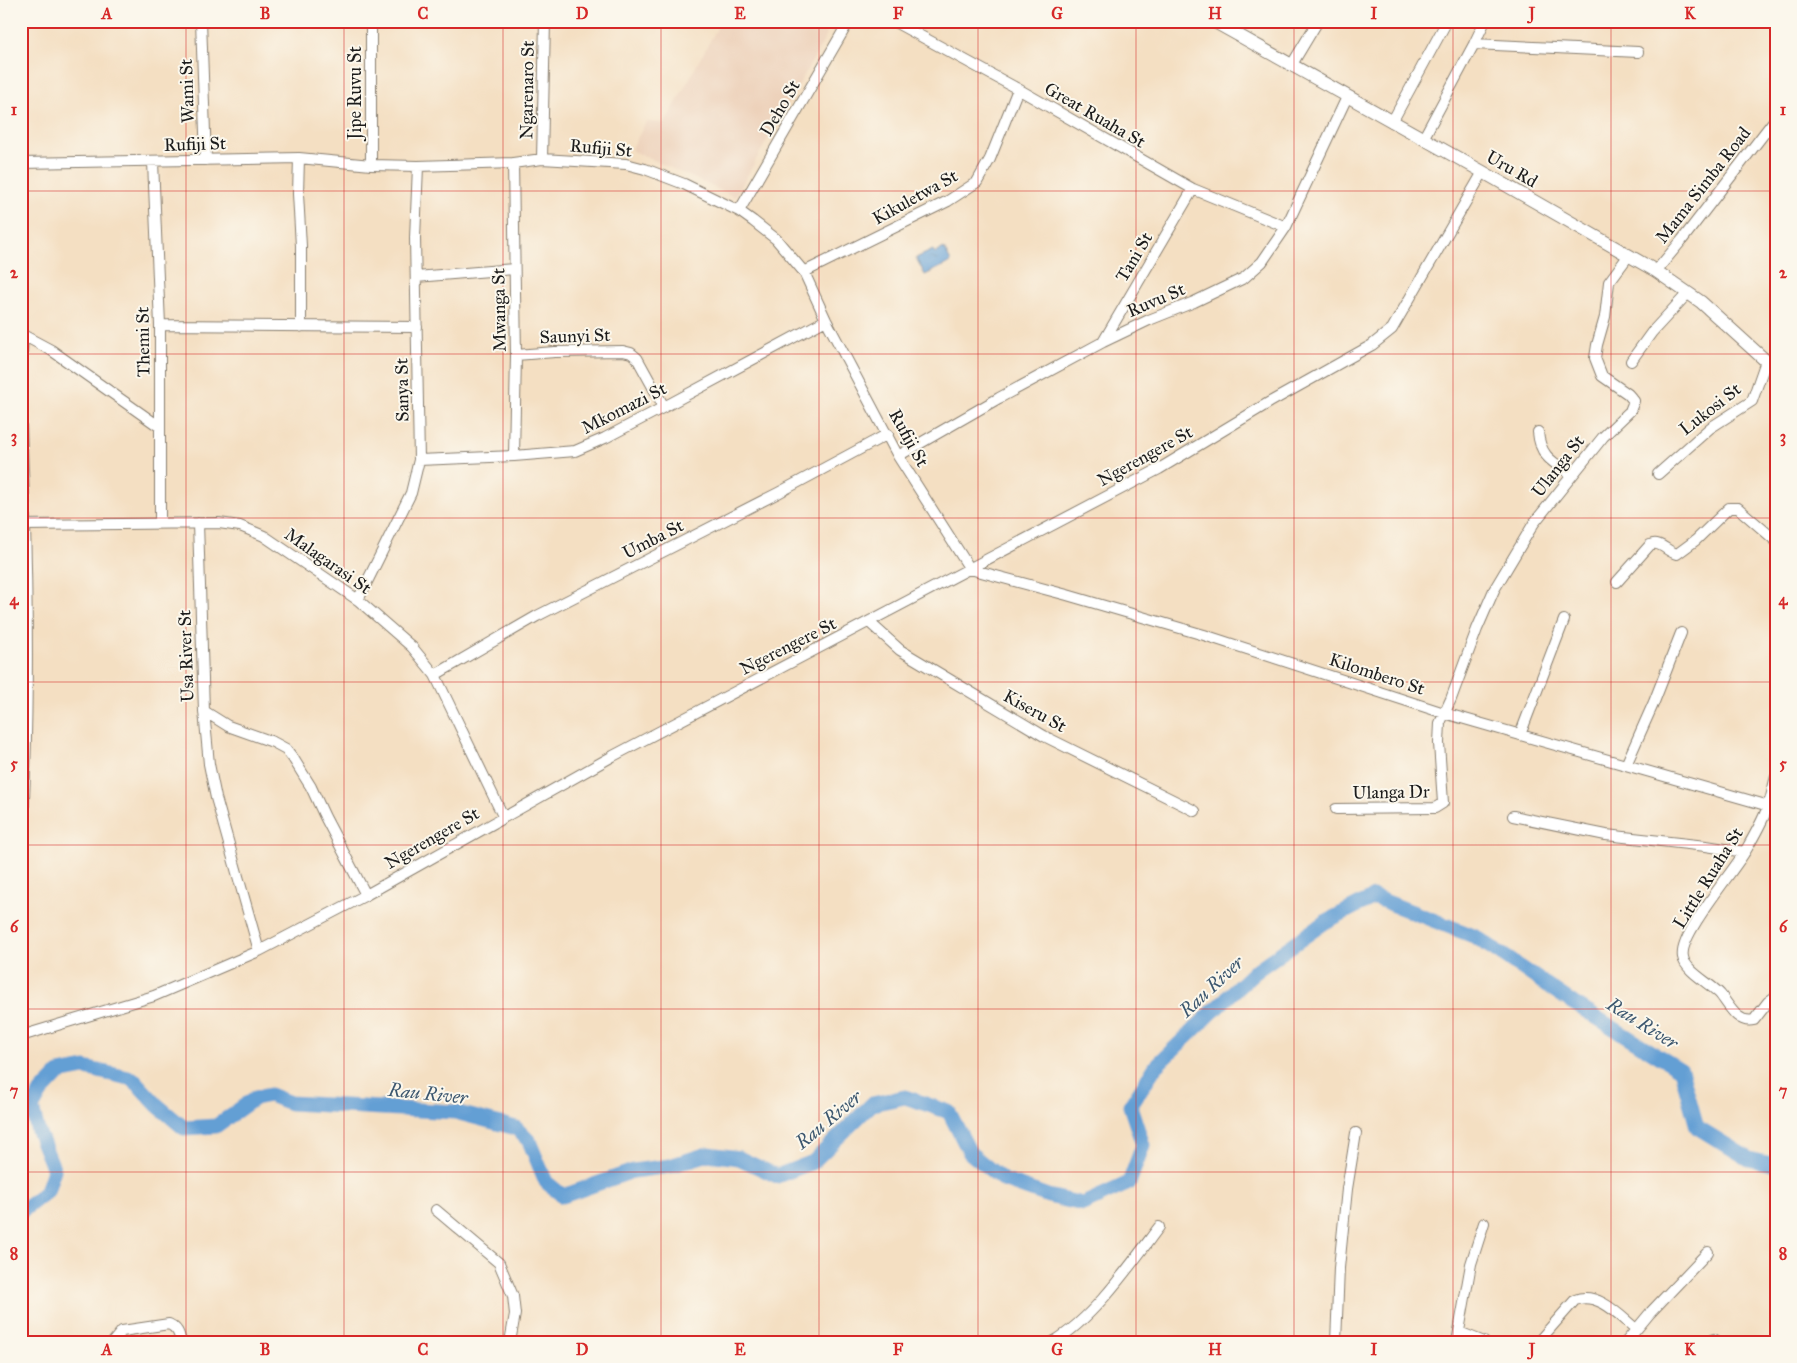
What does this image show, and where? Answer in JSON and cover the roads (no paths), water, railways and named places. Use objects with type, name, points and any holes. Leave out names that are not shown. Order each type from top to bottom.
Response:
[{"type":"street","name":"Wami St","points":[[201,21],[206,160]]},
{"type":"street","name":"Jipe Ruvu St","points":[[371,21],[371,165]]},
{"type":"street","name":"Ngarenaro St","points":[[542,159],[545,21]]},
{"type":"street","name":"Deho St","points":[[739,210],[850,21]]},
{"type":"street","name":"Great Ruaha St","points":[[893,21],[1018,89],[1193,189],[1286,227]]},
{"type":"street","name":"Uru Rd","points":[[1213,21],[1629,255],[1701,302],[1772,363]]},
{"type":"street","points":[[1291,66],[1318,21]]},
{"type":"street","points":[[1392,122],[1447,21]]},
{"type":"street","points":[[1423,139],[1485,21]]},
{"type":"street","points":[[1474,44],[1638,52]]},
{"type":"street","name":"Kikuletwa St","points":[[804,272],[948,201],[977,182],[990,159],[1018,89]]},
{"type":"street","name":"Ruvu St","points":[[898,456],[999,398],[1103,342],[1244,278],[1262,262],[1286,227],[1347,97]]},
{"type":"street","name":"Mama Simba Road","points":[[1656,272],[1776,118]]},
{"type":"street","name":"Rufiji St","points":[[21,163],[299,158],[371,165],[418,166],[513,163],[542,159],[626,164],[684,184],[739,210],[776,239],[804,272],[826,320],[898,456],[970,570]]},
{"type":"street","points":[[299,158],[301,326]]},
{"type":"street","name":"Themi St","points":[[153,162],[160,325],[160,523]]},
{"type":"street","name":"Mwanga St","points":[[513,163],[516,356],[514,456]]},
{"type":"street","name":"Sanya St","points":[[358,600],[410,493],[419,460],[416,278],[418,166]]},
{"type":"street","name":"Ngerengere St","points":[[21,1036],[154,996],[259,951],[366,895],[503,816],[613,756],[1159,469],[1270,402],[1372,345],[1392,329],[1484,172]]},
{"type":"street","name":"Tani St","points":[[1103,342],[1193,189]]},
{"type":"street","name":"Ulanga St","points":[[1444,713],[1477,629],[1506,568],[1534,523],[1607,432],[1633,406],[1634,401],[1628,394],[1602,376],[1595,358],[1605,317],[1609,282],[1629,255]]},
{"type":"street","points":[[416,278],[514,269]]},
{"type":"street","points":[[1631,361],[1652,332],[1688,294]]},
{"type":"street","name":"Mkomazi St","points":[[419,460],[514,456],[575,450],[605,438],[826,320]]},
{"type":"street","points":[[160,325],[417,327]]},
{"type":"street","points":[[21,372],[22,335],[51,350],[160,427]]},
{"type":"street","name":"Saunyi St","points":[[516,356],[555,352],[623,351],[631,353],[637,358],[664,407]]},
{"type":"street","name":"Lukosi St","points":[[1658,474],[1710,428],[1752,401],[1772,363]]},
{"type":"street","points":[[21,424],[27,740],[23,785],[21,857]]},
{"type":"street","points":[[1538,432],[1539,442],[1544,453],[1572,475]]},
{"type":"street","name":"Umba St","points":[[435,674],[537,616],[888,434]]},
{"type":"street","points":[[1617,582],[1650,545],[1659,544],[1668,551],[1677,554],[1696,540],[1729,508],[1738,508],[1776,540]]},
{"type":"street","name":"Usa River St","points":[[198,523],[204,711],[228,726],[273,742],[286,749],[294,758],[311,787],[366,895]]},
{"type":"street","name":"Malagarasi St","points":[[24,525],[218,523],[240,526],[264,536],[358,600],[412,647],[435,674],[503,816]]},
{"type":"street","name":"Kilombero St","points":[[970,570],[1067,595],[1204,635],[1444,713],[1772,807]]},
{"type":"street","points":[[1520,735],[1564,620]]},
{"type":"street","name":"Kiseru St","points":[[869,622],[900,650],[1044,736],[1195,811]]},
{"type":"street","points":[[1626,765],[1654,702],[1681,633]]},
{"type":"street","points":[[204,711],[209,764],[216,798],[259,951]]},
{"type":"street","name":"Ulanga Dr","points":[[1336,809],[1435,808],[1442,805],[1444,801],[1439,731],[1444,713]]},
{"type":"street","name":"Little Ruaha St","points":[[1776,777],[1772,807],[1745,852],[1708,903],[1687,942],[1683,958],[1689,967],[1720,994],[1732,1011],[1745,1020],[1754,1020],[1768,1002],[1776,996]]},
{"type":"street","points":[[1513,816],[1606,835],[1745,852]]},
{"type":"street","points":[[1336,1342],[1339,1268],[1347,1189],[1356,1133]]},
{"type":"street","points":[[436,1210],[498,1263],[513,1296],[515,1314],[510,1342]]},
{"type":"street","points":[[1484,1223],[1471,1264],[1458,1337],[1484,1342]]},
{"type":"street","points":[[1053,1342],[1064,1336],[1095,1306],[1159,1227]]},
{"type":"street","points":[[1626,1342],[1708,1252]]},
{"type":"street","points":[[1538,1342],[1575,1300],[1582,1298],[1603,1303],[1636,1329]]},
{"type":"street","points":[[113,1342],[122,1331],[169,1324],[174,1326],[179,1334],[180,1342]]},
{"type":"water","points":[[944,248],[951,262],[925,275],[916,258],[933,250],[935,253]]},
{"type":"waterway","name":"Rau River","points":[[21,1212],[47,1191],[54,1170],[38,1131],[32,1108],[41,1092],[59,1073],[85,1068],[133,1079],[157,1105],[184,1128],[216,1126],[255,1098],[270,1095],[290,1103],[455,1112],[516,1128],[529,1141],[546,1182],[563,1196],[633,1171],[670,1166],[708,1154],[739,1158],[777,1176],[813,1162],[872,1104],[905,1097],[949,1112],[970,1153],[1003,1180],[1048,1196],[1083,1204],[1129,1183],[1143,1145],[1130,1106],[1156,1066],[1254,972],[1325,922],[1374,897],[1476,937],[1573,1003],[1681,1070],[1697,1127],[1749,1159],[1776,1165]]}]
